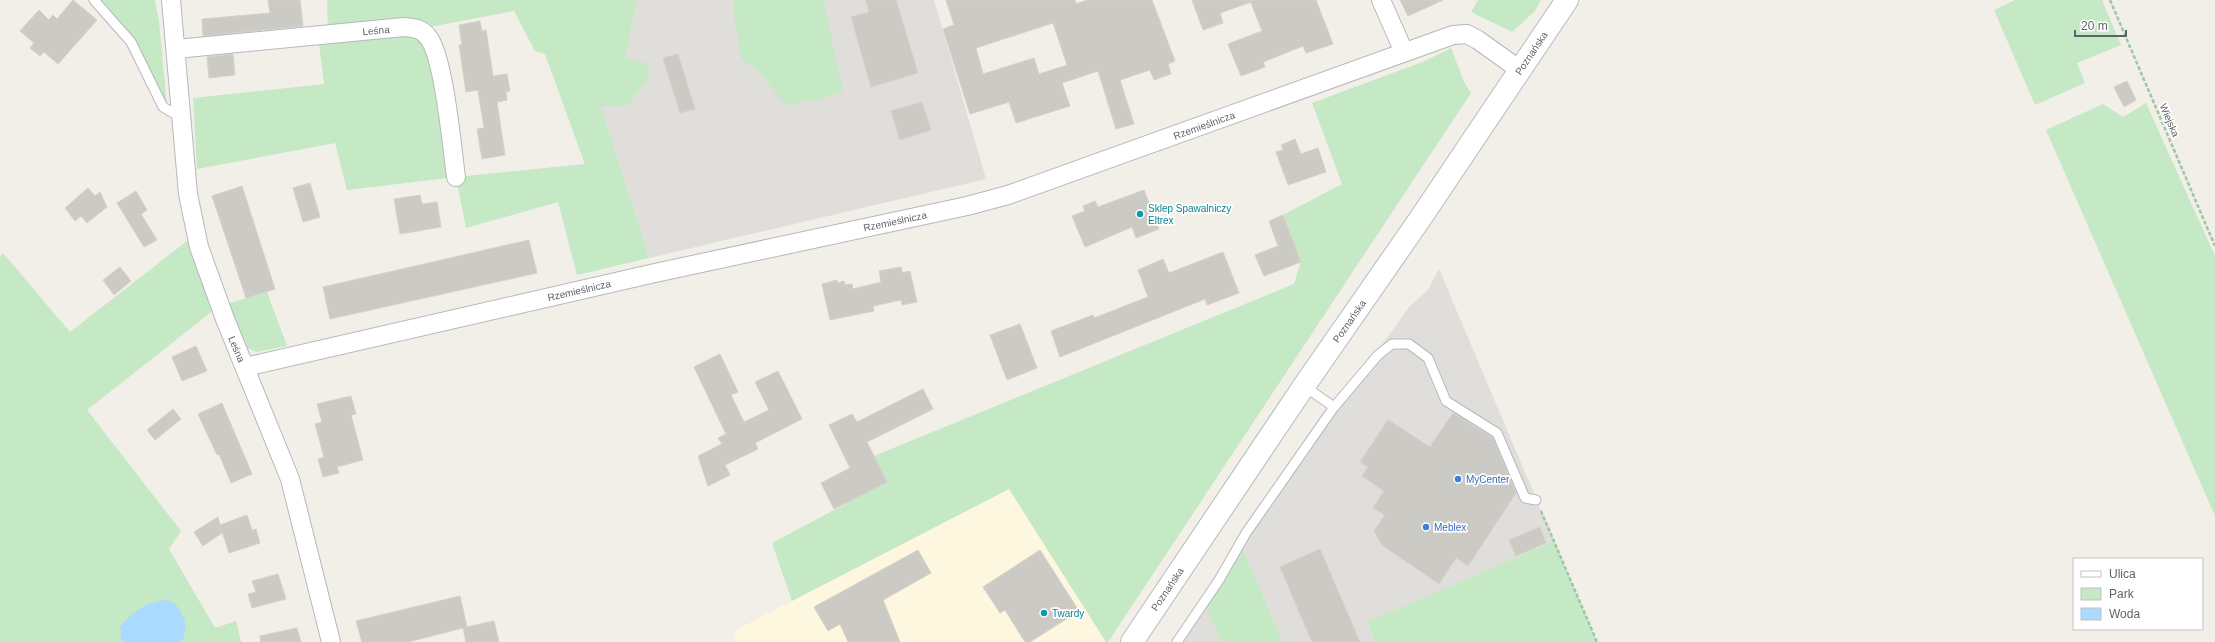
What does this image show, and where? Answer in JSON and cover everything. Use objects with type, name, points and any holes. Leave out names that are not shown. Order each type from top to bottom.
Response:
[{"type":"main road","name":"Poznańska","points":[[1132,642],[1304,386],[1420,219],[1567,0]]},
{"type":"street","name":"Leśna","points":[[171,0],[188,194],[199,247],[225,319],[290,479],[331,642]]},
{"type":"street","points":[[1381,0],[1404,52]]},
{"type":"street","name":"Leśna","points":[[176,48],[404,27],[419,29],[428,37],[438,55],[456,177]]},
{"type":"street","name":"Rzemieślnicza","points":[[245,367],[655,273],[967,206],[1008,195],[1453,35],[1466,34],[1478,40],[1520,70]]},
{"type":"lane","points":[[94,0],[131,42],[163,107],[182,118]]},
{"type":"lane","points":[[1177,642],[1219,580],[1246,533],[1334,407],[1378,355],[1392,344],[1409,344],[1428,358],[1446,401],[1497,433],[1525,498],[1536,500]]},
{"type":"lane","points":[[1304,386],[1334,407]]},
{"type":"path","name":"Wiejska","points":[[2110,0],[2215,246]]},
{"type":"path","points":[[1536,500],[1597,642]]},
{"type":"shaded area","points":[[637,0],[934,0],[986,179],[649,258],[601,106],[626,107],[625,58]]},
{"type":"shaded area","points":[[1439,269],[1554,541],[1367,622],[1375,642],[1283,642],[1240,543],[1409,307],[1428,290]]},
{"type":"shaded area","points":[[1009,489],[1106,642],[737,642],[734,631]]},
{"type":"shaded area","points":[[1204,602],[1221,642],[1177,642]]},
{"type":"green space","points":[[94,0],[155,0],[159,21],[167,106],[131,42]]},
{"type":"green space","points":[[327,0],[637,0],[625,58],[649,64],[648,79],[626,107],[601,106],[649,258],[577,275],[558,202],[466,228],[456,177],[347,190],[335,143],[197,169],[193,98],[324,84],[318,36],[328,34]],"holes":[[[514,11],[535,51],[545,54],[585,164],[456,177],[433,45],[419,29]]]},
{"type":"green space","points":[[734,0],[823,0],[843,91],[827,97],[785,105],[760,72],[741,59],[734,14]]},
{"type":"green space","points":[[1478,0],[1541,0],[1535,11],[1512,32],[1471,12]]},
{"type":"green space","points":[[2015,0],[2102,0],[2121,45],[2077,63],[2085,83],[2035,105],[1994,10]]},
{"type":"green space","points":[[1451,48],[1464,82],[1471,93],[1108,642],[1106,642],[1009,489],[792,601],[772,543],[887,482],[874,456],[1294,284],[1301,261],[1283,215],[1342,184],[1312,103],[1425,61]]},
{"type":"green space","points":[[2146,103],[2215,256],[2215,516],[2046,130],[2103,104],[2123,117]]},
{"type":"green space","points":[[196,234],[220,306],[267,292],[287,346],[257,352],[236,344],[219,306],[87,410],[181,531],[169,549],[215,628],[236,621],[241,642],[0,642],[0,256],[3,253],[70,332]]},
{"type":"green space","points":[[1554,541],[1597,642],[1375,642],[1367,622]]},
{"type":"green space","points":[[1240,543],[1283,642],[1221,642],[1204,602]]},
{"type":"water","points":[[167,600],[177,607],[184,618],[185,631],[181,642],[122,642],[120,627],[130,616],[146,605]]},
{"type":"building","points":[[73,0],[97,20],[58,64],[44,52],[40,56],[30,48],[34,43],[20,31],[39,10],[49,20],[53,15],[57,19]]},
{"type":"building","points":[[268,0],[300,0],[303,26],[203,36],[202,19],[270,13]]},
{"type":"building","points":[[866,0],[896,0],[918,73],[871,87],[851,17],[869,12]]},
{"type":"building","points":[[946,0],[1075,0],[1076,4],[1087,0],[1152,0],[1175,61],[1168,64],[1171,74],[1154,80],[1150,70],[1120,80],[1134,124],[1116,129],[1098,71],[1062,83],[1070,106],[1016,123],[1009,102],[970,114],[943,29],[954,25]],"holes":[[[1053,23],[1067,65],[1039,74],[1034,58],[983,74],[976,48]]]},
{"type":"building","points":[[1192,0],[1250,0],[1251,2],[1220,13],[1223,23],[1203,30]]},
{"type":"building","points":[[1250,0],[1316,0],[1333,44],[1306,53],[1303,46],[1263,62],[1265,67],[1241,76],[1228,44],[1262,31]]},
{"type":"building","points":[[1400,0],[1443,0],[1408,16]]},
{"type":"building","points":[[480,21],[482,31],[486,30],[493,76],[507,74],[510,91],[506,92],[507,100],[497,102],[505,155],[482,159],[477,129],[484,128],[478,90],[466,92],[459,45],[462,45],[459,25]]},
{"type":"building","points":[[233,54],[235,75],[209,78],[207,57]]},
{"type":"building","points":[[678,54],[695,109],[680,113],[663,58]]},
{"type":"building","points":[[2127,81],[2136,100],[2124,107],[2114,87]]},
{"type":"building","points":[[922,102],[931,130],[900,140],[891,111]]},
{"type":"building","points":[[1295,139],[1301,154],[1318,148],[1326,172],[1288,185],[1276,152],[1283,150],[1281,145]]},
{"type":"building","points":[[310,183],[320,217],[303,222],[293,188]]},
{"type":"building","points":[[242,186],[275,289],[246,298],[212,196]]},
{"type":"building","points":[[88,188],[95,196],[100,192],[107,207],[87,223],[81,216],[75,221],[65,208]]},
{"type":"building","points":[[1144,190],[1159,229],[1136,238],[1132,227],[1085,247],[1072,216],[1085,211],[1083,206],[1095,201],[1098,207]]},
{"type":"building","points":[[136,191],[147,210],[141,214],[157,240],[144,247],[117,203]]},
{"type":"building","points":[[420,195],[422,204],[437,202],[441,227],[400,234],[394,199]]},
{"type":"building","points":[[1283,215],[1301,262],[1264,276],[1255,255],[1278,246],[1269,221]]},
{"type":"building","points":[[529,240],[537,273],[330,319],[323,287]]},
{"type":"building","points":[[1223,252],[1239,293],[1207,305],[1205,299],[1060,357],[1051,331],[1093,315],[1094,318],[1148,297],[1138,270],[1163,259],[1169,273]]},
{"type":"building","points":[[120,267],[131,281],[114,295],[103,280]]},
{"type":"building","points":[[901,267],[902,273],[910,271],[917,302],[902,305],[901,300],[873,306],[874,311],[830,320],[822,284],[837,280],[837,283],[844,281],[845,285],[852,284],[853,289],[881,282],[879,271]]},
{"type":"building","points":[[1020,324],[1037,368],[1007,380],[990,335]]},
{"type":"building","points":[[196,346],[207,371],[182,381],[172,357]]},
{"type":"building","points":[[720,354],[738,392],[731,395],[744,422],[769,410],[755,382],[778,371],[802,419],[755,443],[758,449],[725,465],[730,475],[708,486],[698,456],[722,444],[718,438],[726,434],[694,367]]},
{"type":"building","points":[[923,389],[933,409],[867,442],[887,482],[834,509],[821,483],[850,468],[829,425],[852,414],[857,422]]},
{"type":"building","points":[[351,396],[356,414],[351,415],[363,460],[337,467],[339,473],[323,477],[318,459],[324,457],[315,424],[322,422],[317,404]]},
{"type":"building","points":[[222,403],[252,474],[231,483],[219,454],[217,455],[198,414]]},
{"type":"building","points":[[173,409],[181,419],[155,440],[147,430]]},
{"type":"building","points":[[1453,413],[1493,438],[1516,493],[1468,566],[1456,558],[1439,584],[1382,545],[1374,531],[1385,515],[1373,508],[1384,491],[1362,476],[1368,467],[1360,462],[1388,420],[1430,447]]},
{"type":"building","points":[[247,515],[252,530],[256,529],[260,543],[229,553],[220,525]]},
{"type":"building","points":[[218,517],[222,533],[203,546],[194,532]]},
{"type":"building","points":[[1540,527],[1546,543],[1516,556],[1509,540]]},
{"type":"building","points":[[1320,549],[1360,642],[1312,642],[1280,567]]},
{"type":"building","points":[[918,550],[931,573],[883,600],[900,642],[848,642],[840,624],[828,631],[814,607]]},
{"type":"building","points":[[1040,550],[1079,611],[1030,642],[1025,642],[1005,610],[1000,613],[983,587]]},
{"type":"building","points":[[278,574],[286,599],[252,608],[248,594],[256,592],[252,581]]},
{"type":"building","points":[[460,596],[467,627],[494,621],[499,642],[466,642],[463,628],[408,642],[362,642],[356,621]]},
{"type":"building","points":[[297,628],[301,642],[261,642],[260,636]]},
{"type":"place","name":"Sklep Spawalniczy Eltrex","points":[[1140,214]]},
{"type":"place","name":"MyCenter","points":[[1458,479]]},
{"type":"place","name":"Meblex","points":[[1426,527]]},
{"type":"place","name":"Twardy","points":[[1044,613]]}]
